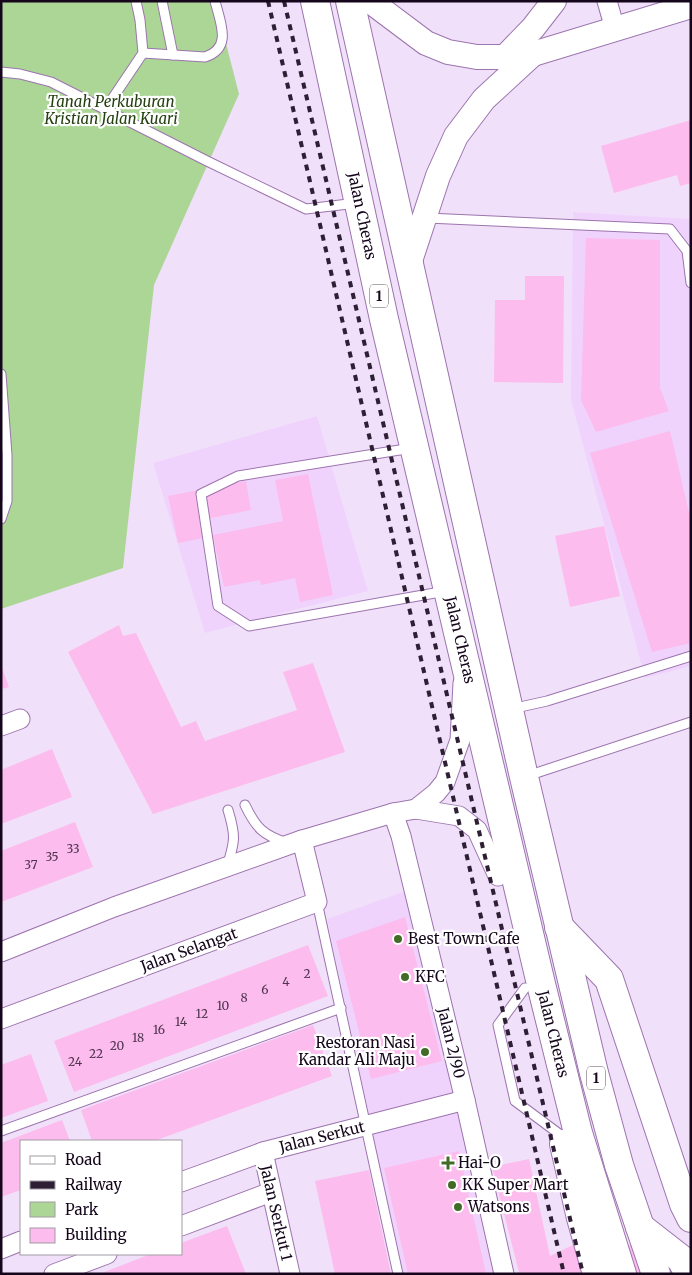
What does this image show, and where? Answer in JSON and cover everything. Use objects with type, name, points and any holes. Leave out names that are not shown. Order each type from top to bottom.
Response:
[{"type":"highway","name":"Jalan Cheras","points":[[314,1],[415,447],[541,984],[578,1133],[622,1274]]},
{"type":"highway","name":"Jalan Cheras","points":[[350,1],[524,777],[594,1073],[620,1165],[656,1274]]},
{"type":"highway","points":[[502,816],[498,876],[581,1218],[597,1274]]},
{"type":"highway","points":[[560,927],[609,979],[674,1176],[691,1218]]},
{"type":"highway","points":[[640,1227],[681,1259],[689,1274]]},
{"type":"street","points":[[370,1],[426,43],[448,52],[477,57],[506,57],[533,54],[691,6]]},
{"type":"street","points":[[506,57],[533,28],[554,1]]},
{"type":"street","points":[[607,1],[615,29]]},
{"type":"street","points":[[409,264],[438,176],[456,136],[484,99],[533,54]]},
{"type":"street","points":[[416,809],[436,793],[445,782],[460,740],[465,658]]},
{"type":"street","points":[[1,726],[20,719]]},
{"type":"street","points":[[1,952],[114,908],[296,842],[393,813],[416,809],[459,816],[477,830],[498,876]]},
{"type":"street","name":"Jalan 2/90","points":[[393,813],[403,846],[465,1100],[504,1274]]},
{"type":"street","points":[[296,842],[317,902]]},
{"type":"street","name":"Jalan Selangat","points":[[1,1019],[317,902]]},
{"type":"street","name":"Jalan Serkut","points":[[182,1182],[262,1152],[465,1100]]},
{"type":"street","name":"Jalan Serkut 1","points":[[262,1152],[290,1274]]},
{"type":"street","points":[[182,1226],[271,1192]]},
{"type":"street","points":[[1,1249],[20,1241]]},
{"type":"street","points":[[54,1274],[104,1255]]},
{"type":"lane","points":[[106,108],[143,53],[136,1]]},
{"type":"lane","points":[[162,1],[173,55]]},
{"type":"lane","points":[[143,53],[206,57],[218,50],[223,39],[215,1]]},
{"type":"lane","points":[[1,72],[20,74],[51,82],[306,209],[359,203]]},
{"type":"lane","points":[[424,218],[670,229],[687,251],[691,283]]},
{"type":"lane","points":[[1,374],[7,455],[7,501],[1,519]]},
{"type":"lane","points":[[415,447],[238,476],[201,494],[218,606],[249,626],[449,590]]},
{"type":"lane","points":[[509,709],[547,701],[691,656]]},
{"type":"lane","points":[[524,777],[691,722]]},
{"type":"lane","points":[[245,805],[253,822],[270,837],[296,842]]},
{"type":"lane","points":[[227,867],[233,848],[235,831],[228,810]]},
{"type":"lane","points":[[317,902],[398,1274]]},
{"type":"lane","points":[[525,988],[498,1025],[515,1101],[562,1136]]},
{"type":"lane","points":[[1,1131],[341,1008]]},
{"type":"shaded area","points":[[573,212],[691,219],[691,666],[645,678],[571,400]]},
{"type":"shaded area","points":[[317,416],[368,591],[205,633],[153,463]]},
{"type":"shaded area","points":[[406,891],[495,1274],[403,1274],[327,919]]},
{"type":"green space","name":"Tanah Perkuburan Kristian Jalan Kuari","points":[[1,1],[215,1],[239,94],[154,285],[123,568],[1,609]]},
{"type":"building","points":[[691,120],[691,183],[680,186],[677,175],[614,193],[601,146]]},
{"type":"building","points":[[586,238],[660,240],[660,388],[669,411],[596,432],[581,400]]},
{"type":"building","points":[[525,276],[564,276],[563,383],[494,382],[495,300],[525,300]]},
{"type":"building","points":[[670,431],[691,521],[691,643],[652,652],[590,453]]},
{"type":"building","points":[[308,474],[333,595],[300,602],[295,578],[261,585],[260,580],[224,587],[213,535],[283,521],[275,480]]},
{"type":"building","points":[[246,481],[251,510],[206,519],[209,537],[178,543],[168,496]]},
{"type":"building","points":[[604,526],[620,596],[570,607],[555,536]]},
{"type":"building","points":[[119,625],[123,636],[136,633],[181,727],[196,721],[205,741],[297,710],[283,672],[313,663],[345,752],[153,814],[68,652]]},
{"type":"building","points":[[1,665],[9,687],[1,689]]},
{"type":"building","points":[[52,749],[72,797],[1,824],[1,770]]},
{"type":"building","points":[[75,822],[93,867],[1,902],[1,851]]},
{"type":"building","points":[[405,917],[442,1061],[371,1079],[336,941]]},
{"type":"building","points":[[308,945],[328,996],[74,1092],[54,1041]]},
{"type":"building","points":[[313,1025],[332,1076],[157,1140],[92,1140],[81,1110]]},
{"type":"building","points":[[31,1054],[48,1101],[1,1118],[1,1065]]},
{"type":"building","points":[[62,1120],[70,1140],[20,1140],[20,1190],[1,1197],[1,1143]]},
{"type":"building","points":[[459,1151],[486,1274],[408,1274],[384,1168]]},
{"type":"building","points":[[529,1159],[550,1256],[573,1245],[638,1245],[646,1274],[515,1274],[519,1272],[492,1167]]},
{"type":"building","points":[[369,1170],[391,1274],[335,1274],[315,1181]]},
{"type":"building","points":[[227,1226],[246,1274],[99,1274],[148,1255],[182,1255],[182,1243]]},
{"type":"railway","points":[[268,1],[564,1274]]},
{"type":"railway","points":[[284,1],[583,1274]]},
{"type":"place","name":"Best Town Cafe","points":[[398,939]]},
{"type":"place","name":"KFC","points":[[405,977]]},
{"type":"place","name":"Restoran Nasi Kandar Ali Maju","points":[[425,1052]]},
{"type":"place","name":"Hai-O","points":[[448,1163]]},
{"type":"place","name":"KK Super Mart","points":[[452,1185]]},
{"type":"place","name":"Watsons","points":[[458,1207]]}]
